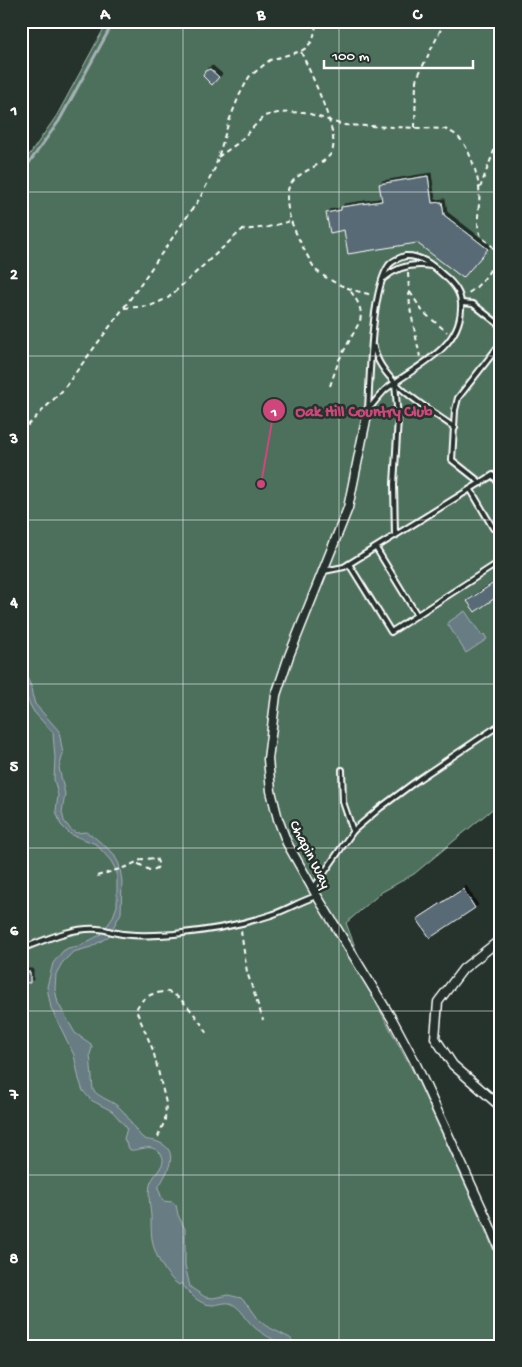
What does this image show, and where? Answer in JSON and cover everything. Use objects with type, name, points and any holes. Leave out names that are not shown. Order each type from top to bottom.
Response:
[{"type":"street","name":"Chapin Way","points":[[368,410],[348,508],[289,656],[276,695],[268,759],[271,791],[278,819],[287,843],[392,1019],[414,1060],[501,1253]]},
{"type":"street","points":[[501,939],[462,970],[438,1002],[435,1038],[453,1065],[501,1107]]},
{"type":"lane","points":[[405,256],[423,259],[453,284],[460,295],[462,303],[461,316],[453,335],[442,349],[384,391],[368,410],[378,296],[383,279],[390,264],[395,260],[405,256]]},
{"type":"lane","points":[[383,279],[392,271],[407,267],[425,265],[433,267]]},
{"type":"lane","points":[[462,303],[473,304],[501,326]]},
{"type":"lane","points":[[373,340],[375,355],[380,365],[395,383],[455,428]]},
{"type":"lane","points":[[482,483],[452,460],[455,410],[458,398],[501,343]]},
{"type":"lane","points":[[395,383],[398,408],[394,484],[395,536]]},
{"type":"lane","points":[[322,571],[344,567],[493,475],[501,487]]},
{"type":"lane","points":[[470,490],[493,528]]},
{"type":"lane","points":[[376,548],[418,615]]},
{"type":"lane","points":[[349,564],[391,632],[501,561]]},
{"type":"lane","points":[[21,949],[67,932],[99,929],[117,934],[174,934],[240,924],[272,915],[315,892],[353,831],[380,808],[419,779],[501,724]]},
{"type":"lane","points":[[342,770],[343,802],[353,831]]},
{"type":"path","points":[[21,432],[62,391],[124,308],[200,198],[209,182],[234,106],[249,77],[270,60],[301,51],[313,40],[317,21]]},
{"type":"path","points":[[415,128],[416,80],[445,21]]},
{"type":"path","points":[[301,51],[329,121],[333,150],[323,161],[295,178],[288,188],[291,221],[317,271],[349,289],[378,296]]},
{"type":"path","points":[[218,157],[238,142],[264,116],[269,115],[304,112],[343,125],[444,129],[453,132],[462,140],[477,176],[480,189]]},
{"type":"path","points":[[460,295],[468,294],[480,284],[493,264],[495,255],[490,243],[480,234],[478,210],[480,189],[501,132]]},
{"type":"path","points":[[124,308],[150,306],[168,298],[242,230],[268,227],[291,221]]},
{"type":"path","points":[[407,267],[410,308],[417,346],[423,364]]},
{"type":"path","points":[[330,386],[339,360],[360,321],[359,303],[349,289]]},
{"type":"path","points":[[410,292],[428,317],[453,335]]},
{"type":"path","points":[[96,876],[126,867],[144,858],[154,857],[160,865],[151,871],[136,863]]},
{"type":"path","points":[[240,924],[247,972],[264,1020]]},
{"type":"path","points":[[21,926],[29,946]]},
{"type":"path","points":[[158,1137],[165,1120],[166,1103],[153,1050],[136,1010],[139,1004],[148,996],[162,992],[170,993],[197,1018],[209,1036]]},
{"type":"path","points":[[387,1340],[388,1346]]},
{"type":"green space","points":[[108,21],[501,21],[501,802],[414,874],[382,892],[346,923],[377,1005],[415,1075],[495,1253],[501,1272],[501,1346],[21,1346],[21,167],[57,115]]},
{"type":"water","points":[[465,611],[482,636],[484,634],[487,639],[466,653],[447,623]]},
{"type":"water","points":[[21,666],[31,686],[35,704],[59,731],[63,754],[59,768],[65,794],[62,812],[64,821],[71,830],[76,833],[86,832],[113,853],[119,864],[122,881],[121,913],[108,937],[91,947],[73,952],[62,963],[56,974],[55,989],[58,1003],[75,1033],[91,1044],[93,1090],[122,1110],[143,1138],[158,1142],[169,1151],[171,1157],[168,1170],[158,1188],[163,1201],[172,1202],[176,1205],[178,1215],[185,1229],[185,1265],[190,1287],[205,1297],[213,1298],[228,1295],[241,1298],[266,1326],[290,1338],[297,1346],[279,1342],[261,1332],[252,1325],[237,1307],[231,1304],[212,1305],[202,1303],[181,1283],[179,1285],[170,1277],[161,1265],[153,1245],[149,1200],[150,1185],[162,1164],[162,1156],[156,1149],[152,1148],[130,1150],[124,1139],[127,1128],[112,1111],[91,1100],[83,1091],[74,1055],[51,1008],[47,987],[53,963],[63,951],[79,946],[100,935],[112,919],[117,906],[117,872],[111,861],[96,844],[70,834],[61,825],[56,811],[58,795],[54,779],[53,733],[34,712],[27,699],[25,683],[21,676]]},
{"type":"building","points":[[210,69],[219,77],[212,85],[203,76],[205,71]]},
{"type":"building","points":[[428,176],[432,203],[442,202],[444,215],[488,249],[463,278],[417,243],[348,254],[344,230],[330,233],[326,213],[341,210],[341,207],[382,201],[379,184]]},
{"type":"building","points":[[501,578],[501,606],[495,598],[475,612],[467,601]]},
{"type":"building","points":[[463,889],[475,908],[430,938],[417,919]]},
{"type":"building","points":[[21,972],[30,972],[30,983],[21,982]]},
{"type":"waterway","points":[[21,174],[59,121],[114,21]]},
{"type":"place","name":"Oak Hill Country Club","points":[[261,484]]}]
